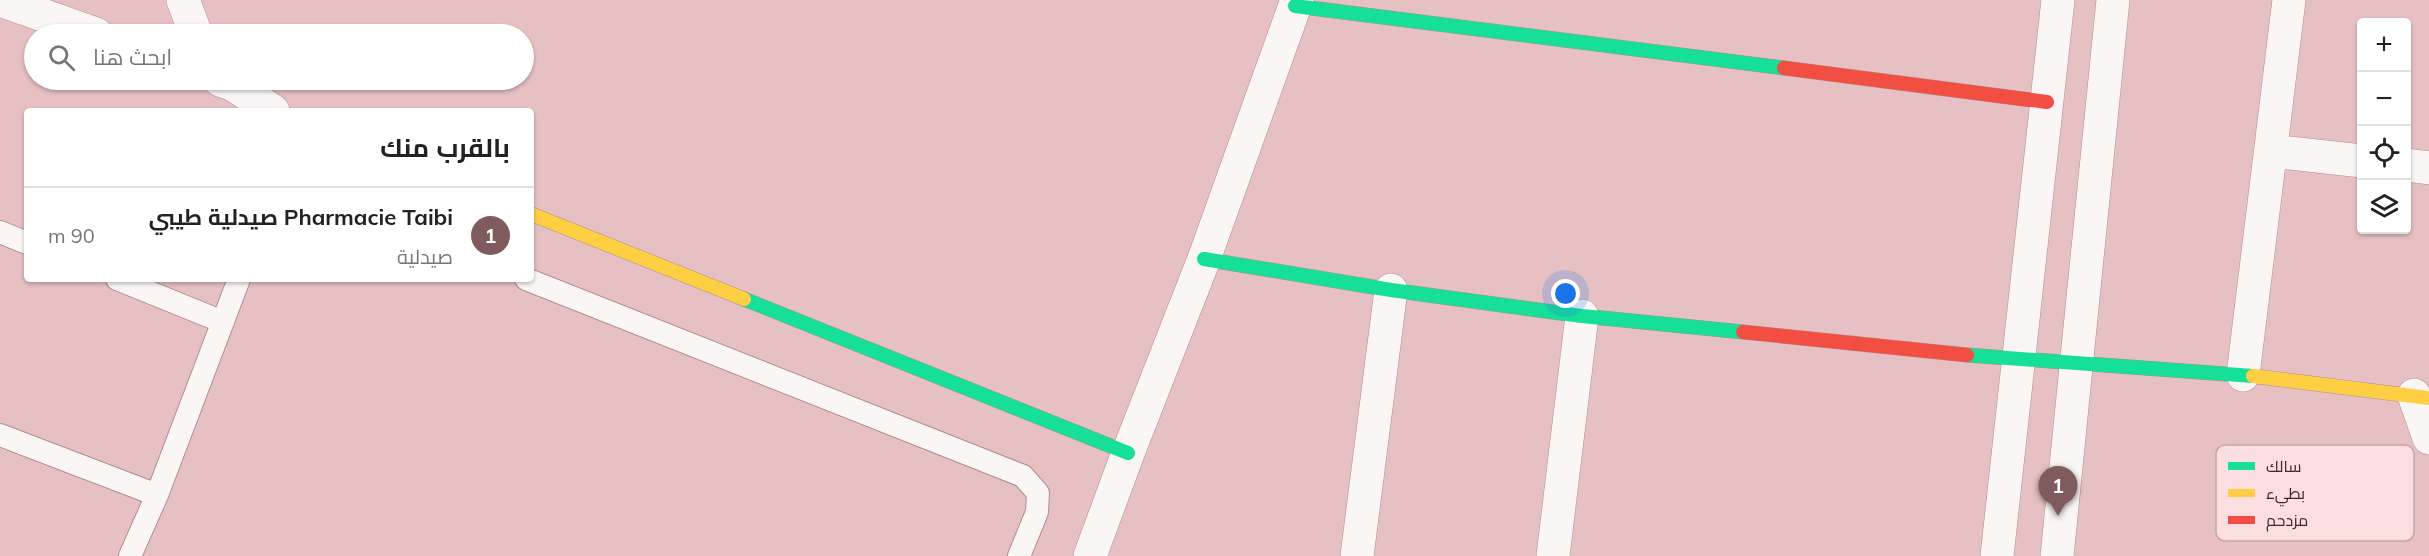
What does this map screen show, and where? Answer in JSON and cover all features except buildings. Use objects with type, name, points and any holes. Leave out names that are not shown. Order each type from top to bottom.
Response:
[{"type":"street","points":[[0,0],[68,24]]},
{"type":"street","points":[[183,0],[192,24]]},
{"type":"street","points":[[1997,556],[2058,0]]},
{"type":"street","points":[[2057,556],[2113,0]]},
{"type":"street","points":[[2243,375],[2289,0]]},
{"type":"street","points":[[1090,556],[1204,259],[1296,3],[2047,102]]},
{"type":"street","points":[[241,90],[268,108]]},
{"type":"street","points":[[2272,151],[2357,161]]},
{"type":"street","points":[[2411,166],[2429,168]]},
{"type":"street","points":[[534,215],[1128,453]]},
{"type":"street","points":[[1204,259],[1391,290],[1582,316],[2018,360],[2243,375],[2421,397],[2429,438]]},
{"type":"street","points":[[1357,556],[1391,290]]},
{"type":"street","points":[[1553,556],[1582,316]]},
{"type":"lane","points":[[0,232],[24,242]]},
{"type":"lane","points":[[124,282],[224,322]]},
{"type":"lane","points":[[130,556],[157,495],[224,322],[237,282]]},
{"type":"lane","points":[[534,282],[1023,476],[1038,493],[1037,512],[1019,556]]},
{"type":"lane","points":[[0,435],[157,495]]},
{"type":"traffic: fast","points":[[1295,6],[1784,68]]},
{"type":"traffic: fast","points":[[1204,259],[1391,290],[1582,316],[1743,332]]},
{"type":"traffic: fast","points":[[744,299],[1128,453]]},
{"type":"traffic: fast","points":[[1967,355],[2253,376]]},
{"type":"traffic: slow","points":[[534,215],[744,299]]},
{"type":"traffic: slow","points":[[2253,376],[2429,398]]},
{"type":"traffic: jam","points":[[1784,68],[2047,102]]},
{"type":"traffic: jam","points":[[1743,332],[1967,355]]},
{"type":"place","name":"Pharmacie Taibi صيدلية طيبي","points":[[2058,516]]}]
